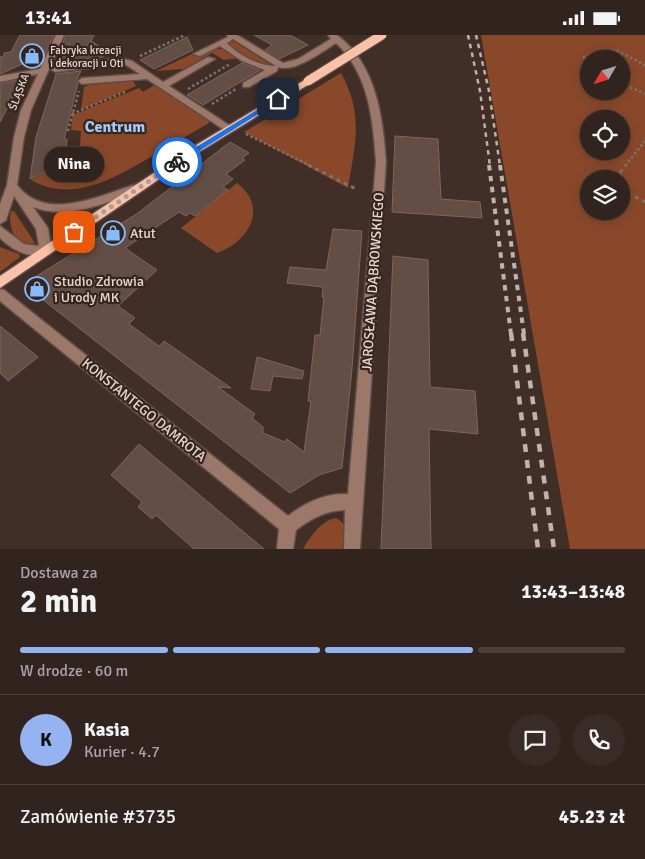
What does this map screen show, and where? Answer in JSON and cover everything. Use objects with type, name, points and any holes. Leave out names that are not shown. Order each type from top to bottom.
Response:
[{"type":"main road","points":[[0,283],[228,129],[382,35]]},
{"type":"street","name":"ŚLĄSKA","points":[[0,220],[12,185],[24,116],[42,71],[60,35]]},
{"type":"street","points":[[196,54],[232,36],[275,66]]},
{"type":"street","points":[[221,42],[229,49],[263,68],[301,61],[334,37]]},
{"type":"street","name":"JAROSŁAWA DĄBROWSKIEGO","points":[[334,37],[358,63],[370,87],[379,125],[381,162],[352,549]]},
{"type":"street","points":[[164,85],[211,59]]},
{"type":"street","points":[[56,69],[120,61],[129,63],[179,94],[228,129]]},
{"type":"street","points":[[246,85],[275,66]]},
{"type":"street","points":[[0,79],[42,71]]},
{"type":"street","points":[[82,81],[153,78]]},
{"type":"street","points":[[0,230],[16,246],[32,251],[46,251],[42,228],[12,185]]},
{"type":"street","points":[[23,199],[47,208],[70,208],[140,187]]},
{"type":"street","name":"KONSTANTEGO DAMROTA","points":[[0,294],[288,526]]},
{"type":"street","points":[[285,549],[288,526],[302,515],[319,506],[337,501],[356,503]]},
{"type":"path","points":[[129,63],[185,35]]},
{"type":"path","points":[[630,56],[645,64]]},
{"type":"path","points":[[179,94],[242,57]]},
{"type":"path","points":[[72,114],[153,78]]},
{"type":"path","points":[[68,131],[82,81]]},
{"type":"path","points":[[630,87],[645,94]]},
{"type":"path","points":[[242,132],[358,189]]},
{"type":"path","points":[[622,170],[645,141]]},
{"type":"path","points":[[630,194],[645,202]]},
{"type":"shaded area","points":[[481,35],[645,35],[645,549],[570,549]]},
{"type":"shaded area","points":[[231,41],[273,66],[263,66],[227,47],[226,43]]},
{"type":"shaded area","points":[[215,49],[222,49],[239,58],[224,60],[212,53],[184,69],[156,71],[192,54],[197,56]]},
{"type":"shaded area","points":[[341,73],[353,102],[356,130],[348,188],[244,132]]},
{"type":"shaded area","points":[[133,81],[136,86],[81,110],[84,87]]},
{"type":"shaded area","points":[[158,83],[209,121],[209,123],[121,174],[92,185],[77,189],[62,189],[47,187],[31,180],[62,165],[63,161],[74,158],[75,148],[80,146],[81,131],[71,130],[73,115],[139,88],[143,92]]},
{"type":"shaded area","points":[[237,183],[247,192],[252,203],[251,223],[238,241],[217,253],[181,228]]},
{"type":"shaded area","points":[[11,211],[14,211],[35,243],[23,243],[14,235],[10,223]]},
{"type":"shaded area","points":[[0,247],[19,254],[20,257],[0,272]]},
{"type":"shaded area","points":[[336,518],[345,527],[345,549],[303,549],[321,526]]},
{"type":"building","points":[[20,35],[54,35],[45,54],[0,74],[0,57],[4,56],[4,53],[11,52]]},
{"type":"building","points":[[66,35],[94,35],[91,41],[110,53],[98,59],[60,63],[70,43],[61,47]]},
{"type":"building","points":[[254,35],[290,35],[308,45],[279,59],[265,50],[272,45]]},
{"type":"building","points":[[187,37],[193,50],[154,69],[140,60]]},
{"type":"building","points":[[242,63],[260,70],[203,105],[187,95]]},
{"type":"building","points":[[81,71],[76,81],[78,83],[64,139],[67,139],[65,159],[62,160],[62,165],[30,179],[36,137],[56,74]]},
{"type":"building","points":[[18,80],[21,82],[0,122],[0,84]]},
{"type":"building","points":[[395,136],[438,139],[441,199],[480,202],[482,218],[392,212]]},
{"type":"building","points":[[230,142],[249,153],[242,158],[245,160],[226,174],[233,179],[223,187],[228,190],[195,216],[190,213],[186,216],[179,212],[125,248],[157,270],[118,306],[135,318],[129,324],[159,346],[164,341],[231,388],[218,387],[255,414],[252,418],[263,427],[263,433],[285,442],[287,439],[304,452],[311,401],[308,401],[315,335],[320,335],[324,297],[322,297],[323,287],[287,283],[290,267],[326,270],[333,229],[362,231],[352,369],[342,468],[319,475],[290,493],[29,289],[35,277],[138,213]]},
{"type":"building","points":[[393,256],[428,260],[430,387],[475,391],[478,434],[429,429],[431,549],[381,549]]},
{"type":"building","points":[[0,326],[38,357],[8,381],[0,373]]},
{"type":"building","points":[[257,357],[304,371],[302,379],[273,376],[270,391],[251,389]]},
{"type":"building","points":[[139,444],[264,549],[194,549],[156,515],[152,519],[138,507],[142,502],[111,475]]},
{"type":"railway","points":[[468,35],[480,91],[490,166]]},
{"type":"railway","points":[[476,35],[489,91],[500,166]]},
{"type":"railway","points":[[489,165],[511,334]]},
{"type":"railway","points":[[500,165],[524,334]]},
{"type":"railway","points":[[511,333],[538,549]]},
{"type":"railway","points":[[523,333],[554,549]]},
{"type":"way so far","points":[[74,232],[177,162]]},
{"type":"place","name":"Fabryka kreacji i dekoracji u Oti","points":[[32,56]]},
{"type":"place","name":"Nina","points":[[74,232]]},
{"type":"place","name":"Atut","points":[[113,233]]},
{"type":"place","name":"Studio Zdrowia i Urody MK","points":[[37,289]]},
{"type":"district","name":"Centrum","points":[[115,127]]},
{"type":"route","points":[[177,162],[214,137],[278,99]]}]
